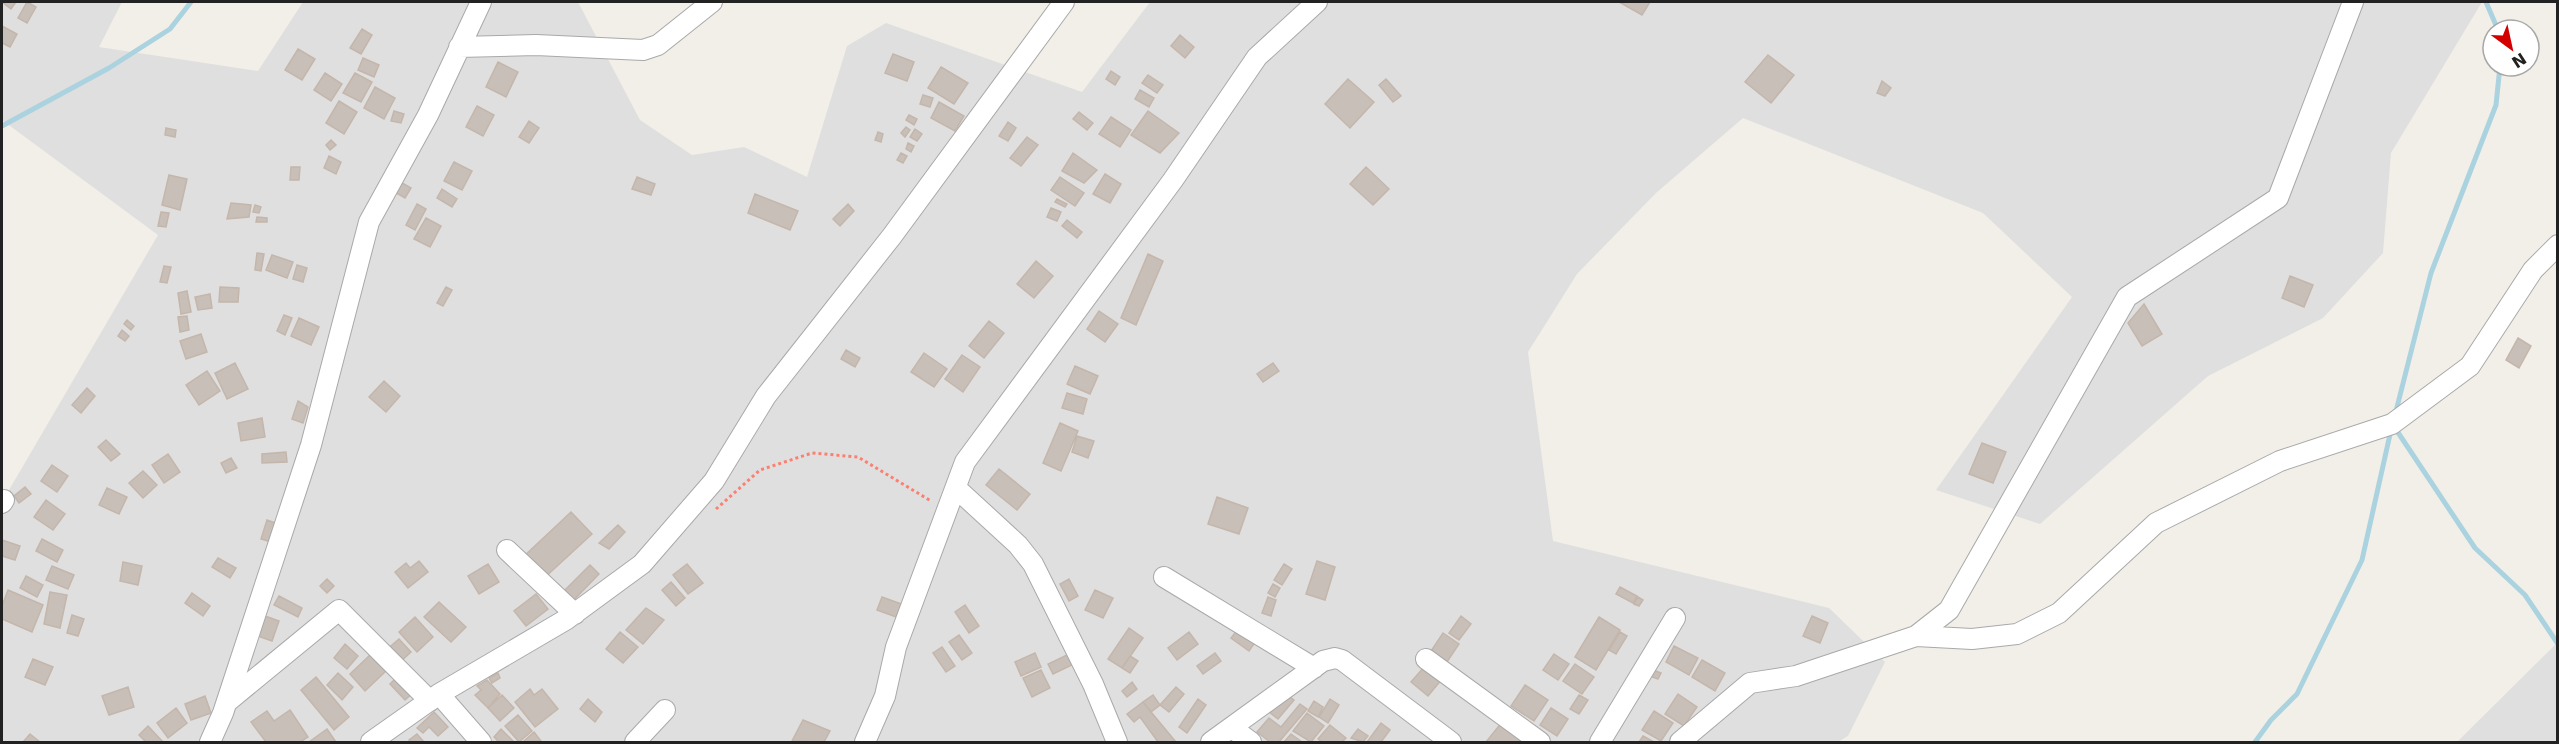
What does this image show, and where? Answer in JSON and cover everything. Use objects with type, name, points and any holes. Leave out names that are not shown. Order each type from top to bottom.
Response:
[{"type":"street","points":[[210,742],[227,702],[311,445],[369,222],[428,115],[481,2]]},
{"type":"street","points":[[459,47],[536,45],[643,51],[658,45],[712,2]]},
{"type":"street","points":[[379,740],[434,698],[575,614],[642,564],[714,481],[766,396],[892,236],[1064,2]]},
{"type":"street","points":[[866,742],[885,696],[896,647],[906,627],[946,510],[971,453],[1166,189],[1257,57],[1317,2]]},
{"type":"street","points":[[1680,742],[1750,683],[1796,676],[1916,636],[1949,610],[2127,297],[2278,198],[2354,2]]},
{"type":"street","points":[[1916,636],[1972,639],[2017,634],[2059,613],[2156,523],[2280,461],[2392,424],[2470,366],[2533,270],[2558,245]]},
{"type":"street","points":[[956,488],[1018,545],[1033,564],[1093,684],[1117,742]]},
{"type":"street","points":[[507,550],[575,614]]},
{"type":"street","points":[[1164,577],[1314,668]]},
{"type":"street","points":[[227,702],[339,610],[481,742]]},
{"type":"street","points":[[1600,742],[1675,618]]},
{"type":"street","points":[[1211,742],[1330,658],[1342,660],[1451,742]]},
{"type":"street","points":[[1426,659],[1540,742]]},
{"type":"street","points":[[635,742],[665,710]]},
{"type":"street","points":[[1232,728],[1251,742]]},
{"type":"path","points":[[712,512],[760,470],[812,453],[858,457],[946,510]]},
{"type":"shaded area","points":[[2,2],[122,2],[99,47],[258,71],[303,2],[578,2],[640,120],[692,155],[744,147],[807,177],[847,46],[886,23],[1082,92],[1150,2],[2482,2],[2391,153],[2383,253],[2323,318],[2208,376],[2040,524],[1936,490],[2072,297],[1983,213],[1743,118],[1656,193],[1577,274],[1528,352],[1553,541],[1829,608],[1885,662],[1848,736],[1838,742],[2,742],[2,502],[158,235],[2,120]]},
{"type":"shaded area","points":[[2557,643],[2557,742],[2457,742]]},
{"type":"building","points":[[2,2],[16,2],[11,9]]},
{"type":"building","points":[[27,2],[36,7],[27,23],[18,18]]},
{"type":"building","points":[[1619,2],[1650,2],[1642,15]]},
{"type":"building","points":[[2,26],[17,34],[10,47],[2,43]]},
{"type":"building","points":[[362,29],[372,35],[361,54],[350,48]]},
{"type":"building","points":[[1180,35],[1194,47],[1185,58],[1171,46]]},
{"type":"building","points":[[298,49],[315,59],[302,80],[285,70]]},
{"type":"building","points":[[893,54],[914,62],[907,81],[885,73]]},
{"type":"building","points":[[1768,55],[1794,75],[1771,103],[1745,82]]},
{"type":"building","points":[[363,58],[379,65],[374,77],[358,70]]},
{"type":"building","points":[[498,62],[518,72],[506,97],[486,87]]},
{"type":"building","points":[[941,67],[968,83],[954,104],[928,88]]},
{"type":"building","points":[[1111,71],[1120,77],[1115,85],[1106,79]]},
{"type":"building","points":[[325,73],[342,84],[331,101],[314,90]]},
{"type":"building","points":[[355,73],[372,82],[361,102],[343,93]]},
{"type":"building","points":[[1148,75],[1163,85],[1157,93],[1142,83]]},
{"type":"building","points":[[1348,79],[1374,102],[1350,128],[1325,104]]},
{"type":"building","points":[[1386,79],[1401,96],[1393,102],[1379,85]]},
{"type":"building","points":[[1882,81],[1891,88],[1885,96],[1877,93]]},
{"type":"building","points":[[375,87],[395,98],[384,119],[364,108]]},
{"type":"building","points":[[1140,90],[1154,98],[1149,107],[1135,99]]},
{"type":"building","points":[[923,95],[933,98],[930,107],[920,104]]},
{"type":"building","points":[[339,101],[357,112],[344,134],[326,123]]},
{"type":"building","points":[[939,102],[964,116],[955,131],[931,118]]},
{"type":"building","points":[[477,106],[494,115],[483,136],[466,127]]},
{"type":"building","points":[[394,111],[404,114],[401,123],[391,121]]},
{"type":"building","points":[[1148,111],[1179,133],[1160,153],[1131,135]]},
{"type":"building","points":[[1079,112],[1093,123],[1087,130],[1073,119]]},
{"type":"building","points":[[909,115],[917,119],[914,125],[906,120]]},
{"type":"building","points":[[1111,117],[1131,130],[1120,147],[1099,134]]},
{"type":"building","points":[[529,121],[539,128],[529,143],[519,137]]},
{"type":"building","points":[[1008,122],[1016,128],[1008,141],[999,136]]},
{"type":"building","points":[[906,127],[910,130],[905,137],[901,133]]},
{"type":"building","points":[[166,128],[176,130],[175,137],[165,135]]},
{"type":"building","points":[[915,129],[922,134],[917,141],[910,137]]},
{"type":"building","points":[[878,132],[883,134],[881,142],[875,140]]},
{"type":"building","points":[[1027,137],[1038,145],[1021,166],[1010,158]]},
{"type":"building","points":[[331,140],[336,145],[330,150],[326,145]]},
{"type":"building","points":[[908,143],[914,146],[911,152],[906,149]]},
{"type":"building","points":[[901,153],[907,156],[903,163],[897,160]]},
{"type":"building","points":[[1073,153],[1097,170],[1084,183],[1062,171]]},
{"type":"building","points":[[329,156],[341,162],[336,174],[324,168]]},
{"type":"building","points":[[454,162],[472,171],[462,190],[444,181]]},
{"type":"building","points":[[291,167],[300,167],[299,180],[290,180]]},
{"type":"building","points":[[1366,167],[1389,189],[1373,205],[1350,184]]},
{"type":"building","points":[[1105,174],[1121,184],[1110,203],[1093,194]]},
{"type":"building","points":[[169,175],[187,179],[180,210],[162,205]]},
{"type":"building","points":[[637,177],[655,184],[651,195],[632,189]]},
{"type":"building","points":[[1060,177],[1084,193],[1075,206],[1051,190]]},
{"type":"building","points":[[397,180],[411,188],[405,198],[391,190]]},
{"type":"building","points":[[442,189],[457,199],[452,207],[437,198]]},
{"type":"building","points":[[755,194],[798,211],[790,230],[748,213]]},
{"type":"building","points":[[1057,199],[1067,204],[1065,207],[1055,202]]},
{"type":"building","points":[[231,203],[251,205],[249,217],[227,219]]},
{"type":"building","points":[[417,204],[426,209],[415,230],[406,225]]},
{"type":"building","points":[[848,204],[854,211],[840,226],[833,219]]},
{"type":"building","points":[[255,205],[261,207],[259,213],[253,212]]},
{"type":"building","points":[[1051,208],[1061,212],[1057,221],[1047,217]]},
{"type":"building","points":[[161,212],[169,213],[166,227],[158,226]]},
{"type":"building","points":[[257,217],[267,218],[267,222],[256,222]]},
{"type":"building","points":[[426,218],[441,226],[430,247],[414,239]]},
{"type":"building","points":[[1067,220],[1082,232],[1077,238],[1062,226]]},
{"type":"building","points":[[257,253],[264,254],[261,271],[255,270]]},
{"type":"building","points":[[1148,254],[1163,261],[1136,325],[1121,318]]},
{"type":"building","points":[[272,255],[293,262],[287,278],[266,270]]},
{"type":"building","points":[[1036,261],[1053,276],[1034,298],[1017,284]]},
{"type":"building","points":[[297,265],[307,268],[303,282],[293,279]]},
{"type":"building","points":[[164,266],[171,267],[167,283],[160,282]]},
{"type":"building","points":[[2290,276],[2313,285],[2304,307],[2282,298]]},
{"type":"building","points":[[220,287],[239,288],[238,302],[219,302]]},
{"type":"building","points":[[446,287],[452,290],[443,306],[437,303]]},
{"type":"building","points":[[187,291],[191,312],[181,314],[178,293]]},
{"type":"building","points":[[210,294],[212,308],[198,310],[195,297]]},
{"type":"building","points":[[2144,304],[2162,334],[2142,346],[2128,323]]},
{"type":"building","points":[[1099,311],[1118,324],[1105,342],[1087,329]]},
{"type":"building","points":[[284,315],[292,318],[285,335],[277,331]]},
{"type":"building","points":[[187,316],[189,330],[180,332],[178,317]]},
{"type":"building","points":[[299,318],[319,327],[311,345],[291,336]]},
{"type":"building","points":[[127,320],[134,326],[131,330],[124,324]]},
{"type":"building","points":[[989,321],[1004,333],[984,358],[969,346]]},
{"type":"building","points":[[122,330],[129,336],[125,341],[118,336]]},
{"type":"building","points":[[201,334],[207,352],[186,359],[180,341]]},
{"type":"building","points":[[2518,338],[2531,346],[2519,368],[2506,360]]},
{"type":"building","points":[[846,350],[860,358],[855,367],[841,359]]},
{"type":"building","points":[[924,353],[947,369],[934,387],[911,372]]},
{"type":"building","points":[[962,355],[980,367],[963,392],[945,379]]},
{"type":"building","points":[[235,363],[248,389],[227,399],[215,373]]},
{"type":"building","points":[[1273,363],[1279,371],[1263,382],[1257,374]]},
{"type":"building","points":[[1075,366],[1098,376],[1090,394],[1067,384]]},
{"type":"building","points":[[207,371],[220,391],[199,405],[186,385]]},
{"type":"building","points":[[384,381],[400,396],[386,412],[369,397]]},
{"type":"building","points":[[87,388],[95,396],[81,413],[72,405]]},
{"type":"building","points":[[1067,393],[1087,399],[1083,414],[1062,408]]},
{"type":"building","points":[[298,401],[308,407],[303,423],[292,419]]},
{"type":"building","points":[[262,418],[265,437],[241,441],[238,423]]},
{"type":"building","points":[[1060,423],[1078,431],[1061,471],[1043,463]]},
{"type":"building","points":[[1077,436],[1094,441],[1088,458],[1072,452]]},
{"type":"building","points":[[106,440],[120,454],[111,461],[98,447]]},
{"type":"building","points":[[1982,443],[2006,452],[1993,483],[1969,474]]},
{"type":"building","points":[[286,452],[287,462],[262,463],[262,454]]},
{"type":"building","points":[[168,454],[180,472],[164,483],[152,465]]},
{"type":"building","points":[[231,458],[237,468],[226,473],[221,463]]},
{"type":"building","points":[[52,465],[68,476],[57,492],[41,481]]},
{"type":"building","points":[[999,469],[1030,494],[1017,510],[986,485]]},
{"type":"building","points":[[143,471],[157,485],[143,498],[129,483]]},
{"type":"building","points":[[25,487],[31,494],[19,503],[14,496]]},
{"type":"building","points":[[107,488],[127,497],[119,514],[99,505]]},
{"type":"building","points":[[1217,497],[1248,508],[1239,534],[1208,524]]},
{"type":"building","points":[[46,500],[65,514],[53,530],[34,517]]},
{"type":"building","points":[[571,512],[592,534],[542,580],[522,558]]},
{"type":"building","points":[[267,520],[278,524],[271,542],[261,539]]},
{"type":"building","points":[[618,525],[625,532],[609,549],[599,543]]},
{"type":"building","points":[[42,539],[63,550],[57,562],[36,551]]},
{"type":"building","points":[[2,540],[20,546],[15,560],[2,556]]},
{"type":"building","points":[[218,558],[236,568],[230,578],[212,567]]},
{"type":"building","points":[[419,561],[428,572],[408,588],[395,572],[406,563],[410,568]]},
{"type":"building","points":[[1317,561],[1335,567],[1325,600],[1306,594]]},
{"type":"building","points":[[123,562],[142,566],[138,585],[120,581]]},
{"type":"building","points":[[488,564],[499,582],[479,594],[468,576]]},
{"type":"building","points":[[687,564],[703,583],[688,594],[673,575]]},
{"type":"building","points":[[1284,564],[1292,569],[1282,585],[1274,580]]},
{"type":"building","points":[[590,565],[599,574],[571,603],[562,593]]},
{"type":"building","points":[[52,566],[74,575],[68,589],[46,580]]},
{"type":"building","points":[[26,576],[43,585],[37,597],[20,588]]},
{"type":"building","points":[[327,579],[334,586],[327,593],[320,586]]},
{"type":"building","points":[[1069,579],[1078,596],[1069,601],[1060,584]]},
{"type":"building","points":[[671,582],[685,598],[676,606],[662,590]]},
{"type":"building","points":[[1273,584],[1280,588],[1275,597],[1268,593]]},
{"type":"building","points":[[1620,587],[1637,596],[1633,603],[1616,594]]},
{"type":"building","points":[[8,590],[43,605],[32,632],[2,619],[2,606]]},
{"type":"building","points":[[1095,590],[1113,598],[1103,618],[1085,610]]},
{"type":"building","points":[[50,592],[67,595],[60,628],[44,624]]},
{"type":"building","points":[[192,593],[210,606],[203,616],[185,603]]},
{"type":"building","points":[[536,594],[548,609],[526,626],[514,611]]},
{"type":"building","points":[[279,596],[302,608],[298,617],[274,605]]},
{"type":"building","points":[[882,597],[904,605],[899,618],[877,610]]},
{"type":"building","points":[[1268,597],[1276,600],[1271,616],[1262,613]]},
{"type":"building","points":[[1638,597],[1643,600],[1639,606],[1634,604]]},
{"type":"building","points":[[439,602],[466,627],[451,642],[424,617]]},
{"type":"building","points":[[965,605],[979,626],[969,633],[955,612]]},
{"type":"building","points":[[646,608],[664,620],[643,644],[626,630]]},
{"type":"building","points":[[72,615],[84,619],[78,636],[67,633]]},
{"type":"building","points":[[265,616],[279,621],[272,641],[258,636]]},
{"type":"building","points":[[1461,616],[1471,624],[1459,640],[1449,633]]},
{"type":"building","points":[[1812,616],[1828,623],[1820,643],[1803,636]]},
{"type":"building","points":[[415,617],[433,637],[417,652],[399,632]]},
{"type":"building","points":[[1599,617],[1620,630],[1596,670],[1575,657]]},
{"type":"building","points":[[1129,628],[1143,638],[1122,668],[1108,659]]},
{"type":"building","points":[[1238,629],[1256,641],[1249,651],[1231,638]]},
{"type":"building","points":[[620,632],[638,647],[623,663],[606,649]]},
{"type":"building","points":[[1189,632],[1198,644],[1177,660],[1168,648]]},
{"type":"building","points":[[1620,632],[1627,636],[1616,654],[1609,650]]},
{"type":"building","points":[[1443,633],[1459,644],[1443,668],[1427,657]]},
{"type":"building","points":[[959,635],[972,653],[962,660],[949,642]]},
{"type":"building","points":[[399,639],[411,652],[398,664],[386,650]]},
{"type":"building","points":[[345,644],[358,656],[347,669],[334,658]]},
{"type":"building","points":[[1674,646],[1698,658],[1689,675],[1666,662]]},
{"type":"building","points":[[942,647],[955,666],[946,672],[933,653]]},
{"type":"building","points":[[1035,653],[1041,667],[1021,676],[1015,662]]},
{"type":"building","points":[[1215,653],[1221,661],[1203,674],[1197,666]]},
{"type":"building","points":[[371,654],[386,671],[365,691],[350,674]]},
{"type":"building","points":[[1554,654],[1569,664],[1558,680],[1543,670]]},
{"type":"building","points":[[1067,655],[1072,665],[1053,674],[1048,664]]},
{"type":"building","points":[[1130,656],[1138,661],[1130,673],[1122,668]]},
{"type":"building","points":[[33,659],[53,667],[45,685],[25,677]]},
{"type":"building","points":[[1702,660],[1725,673],[1715,691],[1692,677]]},
{"type":"building","points":[[1575,664],[1594,677],[1582,694],[1563,681]]},
{"type":"building","points":[[1425,666],[1442,679],[1428,696],[1411,682]]},
{"type":"building","points":[[1041,670],[1050,688],[1032,697],[1023,678]]},
{"type":"building","points":[[1653,670],[1661,673],[1658,679],[1650,676]]},
{"type":"building","points":[[338,673],[353,687],[342,700],[327,685]]},
{"type":"building","points":[[498,673],[500,678],[492,683],[489,678]]},
{"type":"building","points":[[399,675],[415,691],[405,700],[390,684]]},
{"type":"building","points":[[316,677],[349,717],[334,730],[301,690]]},
{"type":"building","points":[[487,680],[500,694],[488,708],[475,695],[481,690],[477,686]]},
{"type":"building","points":[[1132,682],[1137,689],[1127,697],[1122,691]]},
{"type":"building","points":[[1525,685],[1548,700],[1534,721],[1511,706]]},
{"type":"building","points":[[128,687],[134,707],[109,715],[102,696]]},
{"type":"building","points":[[1176,687],[1184,694],[1169,712],[1160,705]]},
{"type":"building","points":[[530,689],[534,695],[542,689],[558,709],[535,727],[515,702]]},
{"type":"building","points":[[1285,693],[1294,700],[1278,719],[1269,712]]},
{"type":"building","points":[[1678,694],[1697,707],[1684,726],[1665,714]]},
{"type":"building","points":[[502,695],[514,708],[500,721],[488,708]]},
{"type":"building","points":[[1153,695],[1160,705],[1151,712],[1143,702]]},
{"type":"building","points":[[1579,695],[1588,700],[1579,714],[1570,709]]},
{"type":"building","points":[[205,696],[211,713],[191,720],[185,704]]},
{"type":"building","points":[[588,699],[602,712],[595,722],[580,709]]},
{"type":"building","points":[[1198,699],[1206,705],[1187,733],[1179,727]]},
{"type":"building","points":[[1330,699],[1339,705],[1328,723],[1319,717]]},
{"type":"building","points":[[1314,701],[1323,707],[1318,717],[1308,711]]},
{"type":"building","points":[[1143,702],[1176,742],[1158,742],[1140,717],[1134,722],[1127,714]]},
{"type":"building","points":[[1300,704],[1307,709],[1279,742],[1270,742],[1257,732],[1269,718],[1281,727]]},
{"type":"building","points":[[176,708],[187,723],[168,738],[157,723]]},
{"type":"building","points":[[1551,708],[1568,719],[1557,736],[1540,725]]},
{"type":"building","points":[[290,710],[308,737],[300,742],[266,742],[251,722],[267,711],[274,721]]},
{"type":"building","points":[[1654,711],[1673,723],[1661,741],[1642,730]]},
{"type":"building","points":[[434,712],[448,727],[438,736],[429,727],[423,733],[417,728]]},
{"type":"building","points":[[1307,713],[1324,726],[1311,742],[1293,731]]},
{"type":"building","points":[[518,715],[532,731],[519,742],[505,726]]},
{"type":"building","points":[[803,720],[830,731],[824,742],[792,741]]},
{"type":"building","points":[[1502,722],[1525,742],[1486,742]]},
{"type":"building","points":[[1381,723],[1390,730],[1381,742],[1367,742]]},
{"type":"building","points":[[1330,725],[1346,738],[1342,742],[1322,742],[1318,739]]},
{"type":"building","points":[[148,726],[163,742],[146,742],[139,735]]},
{"type":"building","points":[[327,729],[336,742],[309,742]]},
{"type":"building","points":[[501,729],[514,742],[499,742],[494,737]]},
{"type":"building","points":[[1358,729],[1368,736],[1363,742],[1351,738]]},
{"type":"building","points":[[534,732],[541,741],[523,742]]},
{"type":"building","points":[[30,734],[40,742],[23,742]]},
{"type":"building","points":[[417,734],[424,742],[409,740]]},
{"type":"building","points":[[1291,734],[1302,742],[1284,742]]},
{"type":"building","points":[[1643,736],[1654,742],[1639,742]]},
{"type":"waterway","points":[[2,126],[109,68],[170,29],[191,2]]},
{"type":"waterway","points":[[2486,2],[2493,18]]},
{"type":"waterway","points":[[2395,415],[2431,273],[2496,105],[2499,78]]},
{"type":"waterway","points":[[2395,428],[2475,548],[2525,595],[2558,644]]},
{"type":"waterway","points":[[2255,742],[2271,720],[2297,694],[2362,560],[2391,430]]}]
